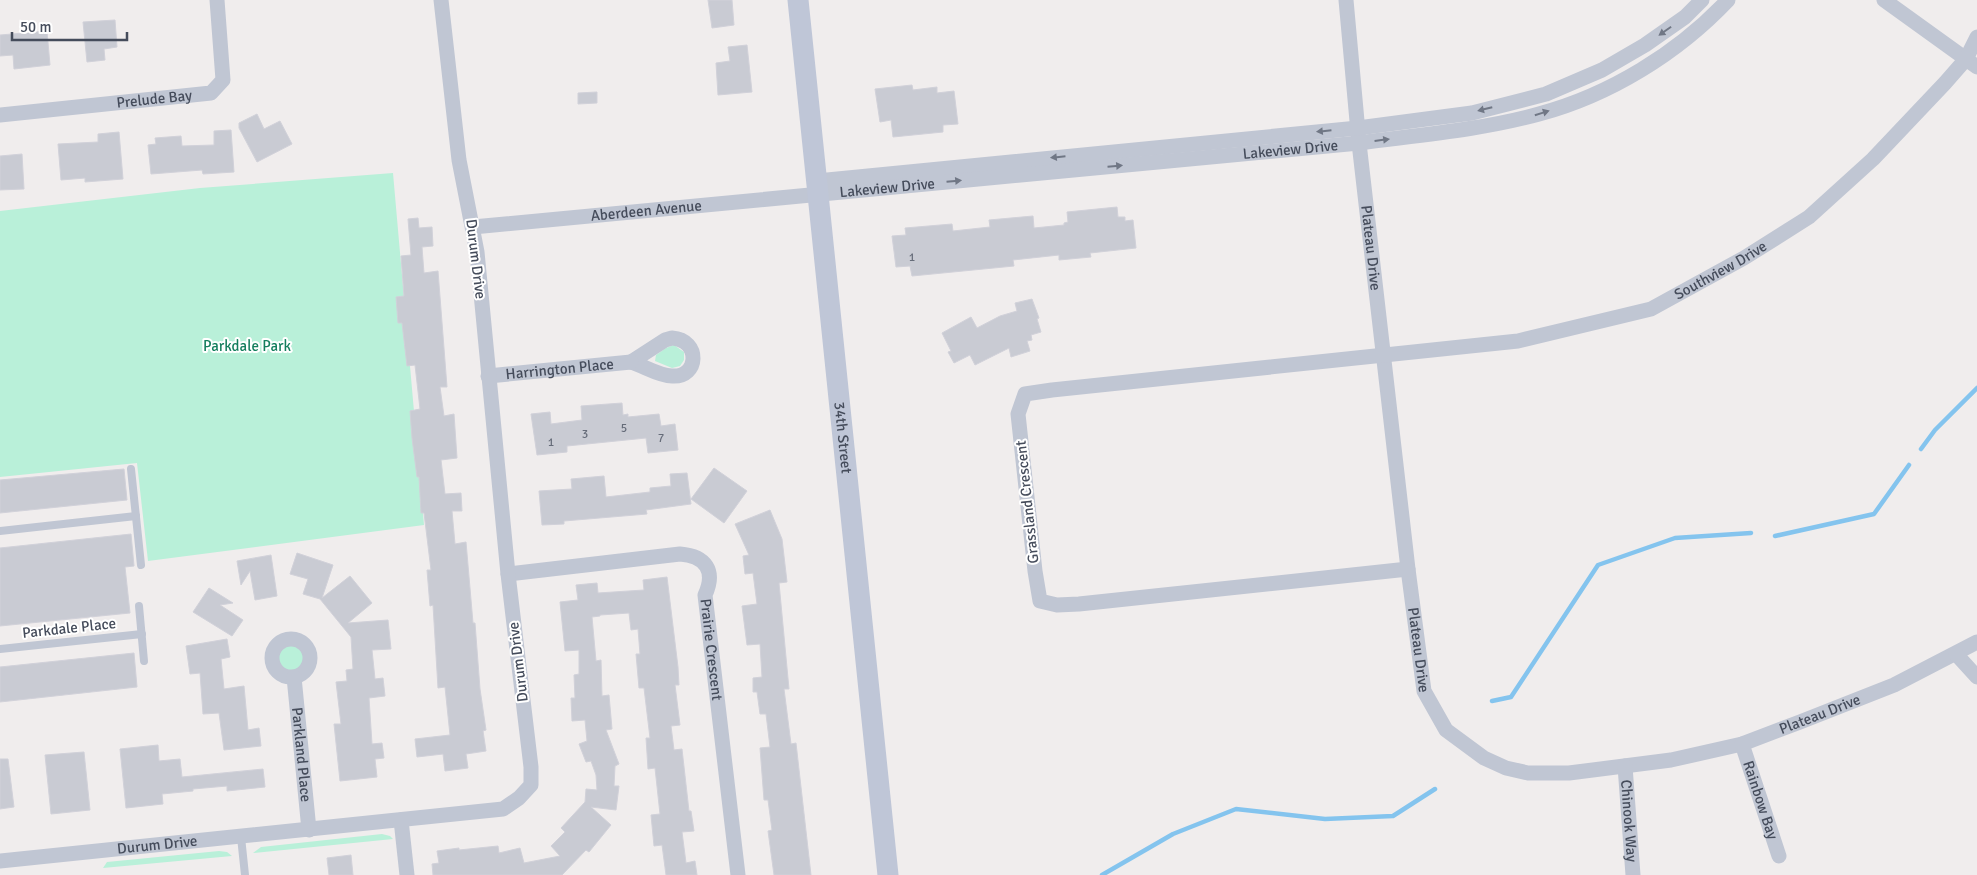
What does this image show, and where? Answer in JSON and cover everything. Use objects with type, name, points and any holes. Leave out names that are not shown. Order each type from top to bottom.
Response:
[{"type":"street","name":"Prelude Bay","points":[[0,115],[211,93],[223,80],[217,0]]},
{"type":"street","name":"Durum Drive","points":[[0,861],[503,809],[519,798],[531,785],[531,767],[508,574],[473,227],[458,160],[441,0]]},
{"type":"street","name":"34th Street","points":[[798,0],[888,875]]},
{"type":"street","name":"Plateau Drive","points":[[1346,0],[1359,135],[1408,569],[1424,691],[1446,730],[1484,758],[1506,768],[1528,773],[1569,774],[1680,758],[1742,744],[1894,685],[1977,642]]},
{"type":"street","name":"Lakeview Drive","points":[[1359,135],[1472,113],[1546,94],[1602,70],[1685,17],[1702,0]]},
{"type":"street","name":"Lakeview Drive","points":[[817,187],[1492,124],[1540,114],[1602,91],[1665,55],[1708,22],[1728,0]]},
{"type":"street","points":[[1884,0],[1971,63]]},
{"type":"street","name":"Southview Drive","points":[[1385,355],[1518,341],[1652,309],[1744,258],[1809,217],[1873,158],[1945,83],[1971,63],[1977,37]]},
{"type":"street","name":"Aberdeen Avenue","points":[[473,227],[817,187]]},
{"type":"street","name":"Grassland Crescent","points":[[1385,355],[1025,394],[1018,414],[1034,570],[1040,601],[1057,605],[1408,569]]},
{"type":"street","name":"Harrington Place","points":[[488,376],[631,362]]},
{"type":"street","name":"Prairie Crescent","points":[[508,574],[680,554],[692,555],[700,559],[706,566],[710,574],[710,580],[705,595],[738,875]]},
{"type":"street","points":[[1956,654],[1977,677]]},
{"type":"street","name":"Parkland Place","points":[[294,677],[309,830]]},
{"type":"street","name":"Rainbow Bay","points":[[1742,744],[1779,856]]},
{"type":"street","name":"Chinook Way","points":[[1625,766],[1633,875]]},
{"type":"street","points":[[402,820],[407,875]]},
{"type":"lane","points":[[131,469],[141,565]]},
{"type":"lane","points":[[0,530],[136,516]]},
{"type":"lane","points":[[139,606],[144,661]]},
{"type":"lane","name":"Parkdale Place","points":[[0,649],[142,634]]},
{"type":"lane","points":[[241,837],[245,875]]},
{"type":"green space","name":"Parkdale Park","points":[[393,173],[424,525],[148,561],[137,463],[0,477],[0,211],[200,188]]},
{"type":"green space","points":[[674,345],[684,352],[684,360],[680,366],[672,368],[655,361],[656,355]]},
{"type":"green space","points":[[291,644],[301,648],[305,658],[301,668],[291,672],[281,668],[277,658],[281,648]]},
{"type":"green space","points":[[382,834],[393,839],[253,853],[261,847]]},
{"type":"green space","points":[[219,851],[227,852],[232,856],[103,868],[107,862]]},
{"type":"building","points":[[708,0],[732,0],[734,25],[712,28]]},
{"type":"building","points":[[115,20],[117,47],[104,49],[105,60],[87,62],[83,22]]},
{"type":"building","points":[[47,31],[50,65],[14,69],[13,55],[0,56],[0,35]]},
{"type":"building","points":[[747,45],[752,92],[718,95],[716,63],[730,61],[728,47]]},
{"type":"building","points":[[912,85],[913,90],[937,87],[937,93],[954,91],[958,124],[943,125],[943,132],[893,137],[891,120],[880,122],[875,89]]},
{"type":"building","points":[[597,92],[597,103],[578,104],[578,93]]},
{"type":"building","points":[[257,114],[264,129],[280,121],[292,144],[257,162],[239,128],[239,123]]},
{"type":"building","points":[[231,130],[234,172],[203,174],[202,170],[151,174],[148,145],[156,144],[155,138],[181,136],[182,146],[214,145],[214,131]]},
{"type":"building","points":[[119,132],[123,179],[85,182],[85,178],[61,180],[58,144],[98,142],[98,134]]},
{"type":"building","points":[[22,154],[24,189],[0,190],[0,156]]},
{"type":"building","points":[[1117,207],[1118,217],[1125,217],[1125,221],[1133,220],[1136,248],[1090,253],[1091,257],[1059,260],[1059,255],[1013,260],[1014,266],[912,276],[910,266],[896,267],[892,236],[906,235],[905,228],[952,224],[953,231],[990,227],[989,220],[1033,216],[1034,228],[1064,225],[1064,223],[1068,222],[1067,212]]},
{"type":"building","points":[[418,218],[419,228],[432,227],[433,246],[422,247],[424,273],[438,271],[447,387],[440,387],[444,416],[454,414],[457,458],[441,460],[445,494],[461,493],[462,511],[452,511],[455,544],[466,542],[480,689],[486,730],[483,731],[486,751],[466,754],[468,768],[445,771],[443,754],[417,757],[415,739],[450,735],[445,687],[438,688],[433,605],[430,606],[427,570],[431,570],[424,513],[421,513],[419,477],[417,477],[412,438],[410,411],[420,409],[415,365],[407,366],[402,323],[398,323],[396,297],[404,296],[401,256],[411,255],[408,219]]},
{"type":"building","points":[[1032,299],[1039,318],[1037,319],[1041,332],[1031,335],[1032,340],[1027,341],[1030,351],[1011,357],[1009,348],[975,365],[970,355],[954,363],[948,352],[951,351],[942,333],[971,317],[977,328],[1000,316],[1017,311],[1015,303]]},
{"type":"building","points":[[622,403],[623,415],[628,414],[628,417],[659,414],[661,426],[675,424],[678,450],[648,453],[646,438],[567,446],[567,452],[537,455],[531,414],[550,412],[551,424],[582,420],[581,406]]},
{"type":"building","points":[[714,468],[747,491],[724,523],[691,499]]},
{"type":"building","points":[[124,469],[127,500],[0,513],[0,480]]},
{"type":"building","points":[[687,473],[691,504],[646,510],[647,514],[564,521],[564,524],[542,525],[539,491],[572,489],[571,479],[604,476],[606,497],[650,492],[650,488],[671,486],[670,474]]},
{"type":"building","points":[[770,510],[782,539],[787,582],[779,583],[789,689],[784,689],[791,744],[796,743],[811,875],[774,875],[768,831],[772,830],[768,800],[764,800],[760,748],[770,747],[766,714],[760,714],[757,692],[753,692],[753,678],[762,677],[760,644],[747,645],[742,606],[757,604],[753,573],[745,574],[743,556],[749,555],[735,524]]},
{"type":"building","points":[[131,534],[134,566],[125,567],[130,613],[0,626],[0,548]]},
{"type":"building","points":[[297,553],[333,565],[322,598],[350,576],[372,603],[348,623],[388,620],[391,649],[372,650],[375,679],[383,678],[385,696],[369,698],[372,744],[382,743],[384,758],[375,759],[377,777],[340,781],[334,724],[341,724],[336,682],[347,681],[346,670],[353,669],[351,637],[320,599],[303,594],[308,579],[290,574]]},
{"type":"building","points":[[271,555],[277,596],[255,600],[250,571],[241,585],[237,561]]},
{"type":"building","points":[[667,577],[679,685],[675,685],[680,725],[671,726],[674,750],[682,749],[689,811],[691,811],[694,831],[682,832],[686,863],[695,861],[697,875],[666,875],[662,845],[654,846],[651,815],[660,814],[655,768],[648,769],[646,738],[650,738],[644,688],[639,688],[636,654],[640,654],[638,629],[631,630],[629,613],[592,617],[596,661],[601,660],[602,696],[609,695],[612,729],[606,730],[619,764],[615,766],[614,786],[619,786],[616,810],[591,807],[611,825],[589,852],[586,850],[562,875],[433,875],[432,864],[439,863],[437,851],[498,846],[499,853],[520,848],[524,863],[560,856],[551,846],[565,832],[561,828],[585,802],[586,789],[597,790],[596,775],[591,761],[586,762],[579,744],[587,741],[585,720],[572,721],[571,698],[575,698],[574,675],[579,674],[579,650],[565,651],[560,602],[578,600],[576,585],[597,583],[598,593],[644,590],[643,580]]},
{"type":"building","points":[[209,588],[233,603],[220,605],[243,620],[232,636],[193,612]]},
{"type":"building","points":[[227,639],[230,657],[221,659],[224,689],[244,686],[248,730],[259,728],[261,746],[224,750],[219,713],[203,714],[200,673],[190,674],[186,646]]},
{"type":"building","points":[[134,653],[137,687],[0,702],[0,667]]},
{"type":"building","points":[[158,745],[159,761],[180,759],[182,777],[263,769],[265,787],[227,791],[227,786],[193,789],[193,791],[162,794],[163,804],[126,808],[120,749]]},
{"type":"building","points":[[84,752],[90,810],[51,814],[45,755]]},
{"type":"building","points":[[0,759],[8,759],[14,807],[0,809]]},
{"type":"building","points":[[351,855],[353,875],[329,875],[327,858]]},
{"type":"waterway","points":[[1921,449],[1935,430],[1977,388]]},
{"type":"waterway","points":[[1775,536],[1874,514],[1909,465]]},
{"type":"waterway","points":[[1492,701],[1511,697],[1598,565],[1675,538],[1751,533]]},
{"type":"waterway","points":[[1102,875],[1173,834],[1236,809],[1325,819],[1393,816],[1435,789]]}]
